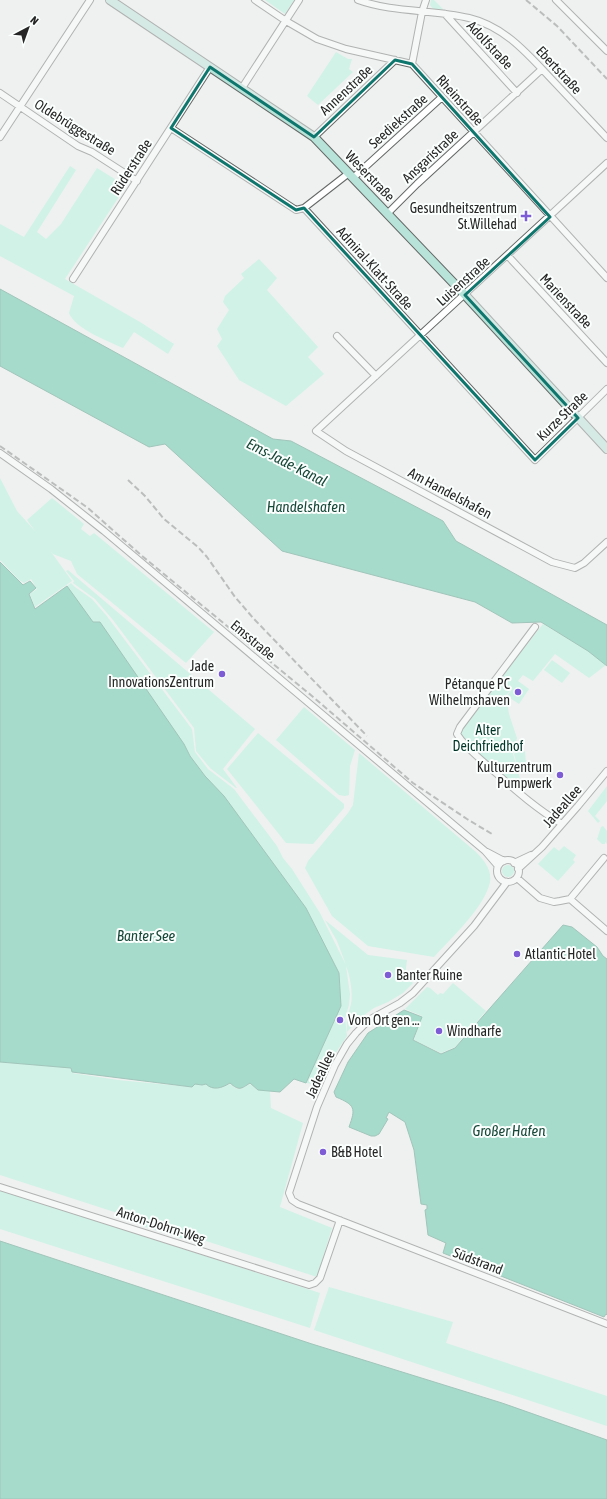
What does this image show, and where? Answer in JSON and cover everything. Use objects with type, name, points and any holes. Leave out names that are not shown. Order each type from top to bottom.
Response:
[{"type":"street","points":[[0,137],[90,0]]},
{"type":"street","name":"Weserstraße","points":[[110,0],[314,137],[388,213],[607,449]]},
{"type":"street","points":[[256,0],[286,21],[317,39],[346,49],[412,64],[422,12],[426,0]]},
{"type":"street","points":[[242,88],[300,0]]},
{"type":"street","name":"Ebertstraße","points":[[358,0],[380,7],[445,14],[473,19],[504,33],[518,44],[607,138]]},
{"type":"street","points":[[556,0],[607,51]]},
{"type":"street","name":"Adolfstraße","points":[[445,14],[517,92]]},
{"type":"street","name":"Annenstraße","points":[[314,137],[395,60]]},
{"type":"street","name":"Rheinstraße","points":[[412,64],[607,278]]},
{"type":"street","name":"Rüderstraße","points":[[73,279],[210,67]]},
{"type":"street","name":"Ansgaristraße","points":[[388,213],[417,184],[542,69]]},
{"type":"street","name":"Oldebrüggestraße","points":[[0,93],[78,146],[92,152],[137,181]]},
{"type":"street","name":"Seediekstraße","points":[[304,208],[351,176],[442,97]]},
{"type":"street","points":[[171,128],[296,210],[304,208]]},
{"type":"street","name":"Luisenstraße","points":[[316,432],[419,335],[508,256],[607,163]]},
{"type":"street","name":"Admiral-Klatt-Straße","points":[[304,208],[535,460]]},
{"type":"street","name":"Marienstraße","points":[[508,256],[607,363]]},
{"type":"street","points":[[337,336],[376,376]]},
{"type":"street","name":"Kurze Straße","points":[[535,460],[607,389]]},
{"type":"street","name":"Am Handelshafen","points":[[316,432],[346,451],[552,562],[575,568],[584,563],[607,542]]},
{"type":"street","name":"Emsstraße","points":[[0,453],[51,489],[99,527],[485,851],[498,866]]},
{"type":"street","points":[[535,626],[460,727],[457,734],[463,744],[505,781],[532,804],[562,824]]},
{"type":"street","name":"Jadeallee","points":[[518,869],[542,847],[607,771]]},
{"type":"street","name":"Emsstraße","points":[[485,851],[504,861]]},
{"type":"street","name":"Jadeallee","points":[[514,863],[533,855]]},
{"type":"street","points":[[517,878],[540,898],[547,901],[554,902],[570,899],[604,858]]},
{"type":"street","points":[[509,860],[514,863],[518,869],[517,878],[507,882],[500,879],[497,873],[498,866],[504,861],[509,860]]},
{"type":"street","name":"Jadeallee","points":[[495,896],[500,879]]},
{"type":"street","name":"Jadeallee","points":[[340,1220],[298,1204],[292,1200],[289,1193],[317,1107],[335,1065],[351,1040],[363,1025],[375,1016],[400,1003],[413,993],[474,926],[495,896],[507,882]]},
{"type":"street","points":[[570,899],[607,931]]},
{"type":"street","name":"Anton-Dohrn-Weg","points":[[0,1187],[309,1285],[315,1283],[320,1278],[340,1220]]},
{"type":"street","name":"Südstrand","points":[[340,1220],[607,1324]]},
{"type":"highlighted area","points":[[395,60],[412,64],[550,217],[465,295],[578,418],[535,460],[304,208],[296,210],[171,128],[210,67],[314,137]]},
{"type":"green space","points":[[265,0],[294,0],[285,14]]},
{"type":"green space","points":[[431,0],[434,0],[444,10],[434,9],[430,5]]},
{"type":"green space","points":[[336,52],[348,59],[352,59],[349,69],[353,72],[318,105],[307,96]]},
{"type":"green space","points":[[70,166],[76,170],[37,232],[46,239],[61,224],[97,168],[126,186],[65,279],[140,322],[174,344],[168,354],[134,332],[123,348],[93,334],[72,319],[69,313],[74,296],[0,256],[0,224],[24,237]]},
{"type":"green space","points":[[259,259],[277,278],[267,290],[318,347],[308,357],[324,374],[286,406],[239,380],[217,346],[222,339],[217,329],[229,310],[223,302],[225,296],[244,278],[241,274]]},
{"type":"green space","points":[[0,478],[17,511],[35,531],[27,520],[52,498],[84,524],[81,529],[90,536],[94,533],[214,632],[186,663],[77,574],[71,561],[53,554],[49,549],[72,581],[35,607],[30,594],[37,589],[31,579],[24,583],[19,580],[0,560]]},
{"type":"green space","points":[[68,570],[255,729],[223,769],[237,788],[210,768],[196,751],[194,728],[113,620],[95,599],[73,583],[74,581],[66,571]]},
{"type":"green space","points":[[71,583],[92,599],[106,615],[192,729],[195,752],[208,769],[234,789],[277,846],[283,858],[292,869],[320,913],[346,965],[337,941],[325,920],[368,955],[407,960],[405,976],[413,983],[403,993],[374,1008],[360,1018],[347,1032],[347,1021],[352,995],[350,979],[346,966],[350,994],[349,1005],[345,1018],[347,1036],[337,1051],[320,1085],[306,1083],[341,1006],[339,973],[306,908],[224,796],[205,776],[190,756],[184,744],[100,622],[93,622],[67,586]]},
{"type":"green space","name":"Alter Deichfriedhof","points":[[543,624],[588,651],[606,665],[589,678],[555,654],[533,681],[523,675],[518,681],[529,689],[519,704],[507,696],[513,688],[506,695],[509,714],[517,738],[513,754],[521,782],[518,788],[465,743],[459,734],[462,727]]},
{"type":"green space","points":[[552,660],[570,673],[562,683],[544,670]]},
{"type":"green space","points":[[304,707],[355,750],[350,766],[349,795],[339,795],[276,740]]},
{"type":"green space","points":[[258,733],[344,804],[344,808],[313,844],[286,843],[227,769]]},
{"type":"green space","points":[[520,746],[525,752],[526,764],[519,772],[514,754]]},
{"type":"green space","points":[[359,753],[476,852],[489,869],[490,882],[482,902],[475,912],[434,957],[368,946],[332,916],[305,868],[308,861],[353,805]]},
{"type":"green space","points":[[607,786],[607,801],[595,816],[600,821],[598,823],[588,811]]},
{"type":"green space","points":[[603,826],[607,831],[607,844],[605,842],[605,844],[602,844],[597,839],[601,827]]},
{"type":"green space","points":[[564,846],[576,855],[573,860],[575,862],[558,881],[538,864],[554,847],[559,851]]},
{"type":"green space","points":[[508,865],[512,867],[514,871],[512,875],[508,877],[504,875],[502,871],[504,867]]},
{"type":"green space","points":[[453,983],[486,1011],[455,1047],[441,1053],[414,1040],[422,1016],[405,1009],[427,987],[438,995],[440,993],[443,994]]},
{"type":"green space","points":[[0,1062],[72,1068],[72,1073],[118,1080],[192,1087],[195,1084],[206,1084],[212,1088],[221,1088],[230,1084],[238,1089],[250,1084],[258,1090],[270,1091],[271,1108],[303,1123],[280,1207],[332,1228],[317,1277],[200,1239],[190,1241],[142,1226],[136,1219],[0,1175]]},
{"type":"green space","points":[[0,1190],[320,1293],[310,1328],[0,1229]]},
{"type":"green space","points":[[329,1287],[453,1322],[446,1343],[607,1396],[607,1426],[314,1330]]},
{"type":"water","name":"Handelshafen","points":[[0,289],[273,439],[291,441],[443,521],[456,541],[607,625],[607,666],[588,651],[541,622],[512,623],[475,602],[282,551],[165,444],[149,447],[0,366]]},
{"type":"water","name":"Banter See","points":[[0,562],[23,585],[30,581],[36,588],[29,594],[35,609],[67,586],[93,622],[100,622],[184,744],[190,756],[205,776],[224,796],[306,908],[339,973],[341,1006],[306,1083],[294,1079],[280,1092],[258,1090],[250,1083],[240,1088],[230,1083],[218,1088],[212,1088],[206,1084],[195,1084],[192,1087],[72,1072],[71,1068],[0,1062]]},
{"type":"water","name":"Großer Hafen","points":[[563,925],[572,927],[597,947],[607,959],[607,1315],[606,1314],[604,1317],[443,1253],[446,1243],[428,1235],[425,1210],[427,1209],[427,1205],[421,1204],[414,1150],[405,1122],[389,1112],[386,1118],[388,1119],[379,1134],[375,1136],[371,1136],[349,1127],[353,1115],[352,1108],[347,1102],[336,1097],[334,1092],[348,1062],[368,1033],[404,1010],[422,1017],[413,1040],[441,1054],[455,1048]]},
{"type":"water","points":[[0,1241],[312,1344],[502,1403],[607,1440],[607,1499],[0,1499]]},
{"type":"railway","points":[[526,0],[557,26],[607,79]]},
{"type":"railway","points":[[0,446],[88,508],[142,556],[312,696],[413,783],[492,834]]},
{"type":"railway","points":[[128,480],[145,496],[164,519],[198,547],[207,557],[235,597],[254,619],[367,736]]},
{"type":"place","name":"Gesundheitszentrum St.Willehad","points":[[526,216]]},
{"type":"place","name":"Jade InnovationsZentrum","points":[[222,674]]},
{"type":"place","name":"Pétanque PC Wilhelmshaven","points":[[518,692]]},
{"type":"place","name":"Kulturzentrum Pumpwerk","points":[[560,775]]},
{"type":"place","name":"Atlantic Hotel","points":[[517,954]]},
{"type":"place","name":"Banter Ruine","points":[[388,975]]},
{"type":"place","name":"Vom Ort gen ...","points":[[340,1020]]},
{"type":"place","name":"Windharfe","points":[[439,1031]]},
{"type":"place","name":"B&B Hotel","points":[[323,1152]]},
{"type":"water label","name":"Ems-Jade-Kanal","points":[[287,462]]}]
